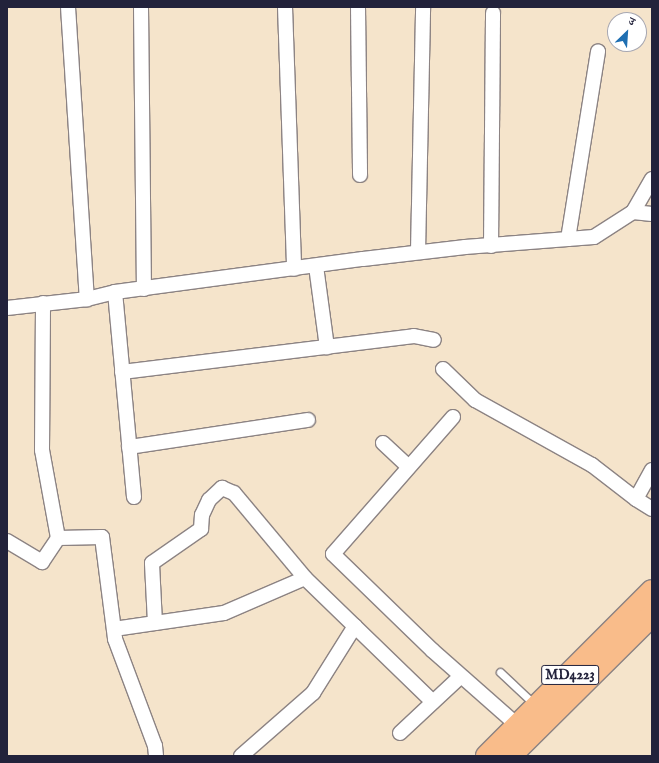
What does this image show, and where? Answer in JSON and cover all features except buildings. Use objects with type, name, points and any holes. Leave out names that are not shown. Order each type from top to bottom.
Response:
[{"type":"main road","name":"MD4223","points":[[487,756],[652,591]]},
{"type":"main road","name":"MD4223","points":[[510,756],[652,615]]},
{"type":"street","points":[[68,7],[88,299]]},
{"type":"street","points":[[140,7],[144,289]]},
{"type":"street","points":[[285,7],[294,269]]},
{"type":"street","points":[[358,7],[360,175]]},
{"type":"street","points":[[418,252],[423,7]]},
{"type":"street","points":[[491,246],[493,13]]},
{"type":"street","points":[[568,239],[598,51]]},
{"type":"street","points":[[7,308],[88,299],[115,292],[418,252],[594,237],[633,212],[652,179]]},
{"type":"street","points":[[633,212],[652,214]]},
{"type":"street","points":[[316,266],[327,347]]},
{"type":"street","points":[[115,292],[134,497]]},
{"type":"street","points":[[7,540],[42,562],[58,538],[42,450],[43,303]]},
{"type":"street","points":[[122,372],[414,336],[434,340]]},
{"type":"street","points":[[443,368],[475,400],[592,465],[636,500],[652,509]]},
{"type":"street","points":[[453,417],[333,554],[461,676],[518,726]]},
{"type":"street","points":[[129,447],[308,420]]},
{"type":"street","points":[[383,443],[409,467]]},
{"type":"street","points":[[636,500],[652,470]]},
{"type":"street","points":[[155,623],[152,563],[201,529],[202,515],[209,500],[222,488],[234,493],[305,578],[434,702]]},
{"type":"street","points":[[58,538],[102,537],[114,629],[127,675],[155,746],[156,756]]},
{"type":"street","points":[[114,629],[224,613],[305,578]]},
{"type":"street","points":[[241,756],[313,692],[355,626]]},
{"type":"street","points":[[400,733],[461,676]]},
{"type":"lane","points":[[500,672],[537,707]]}]
